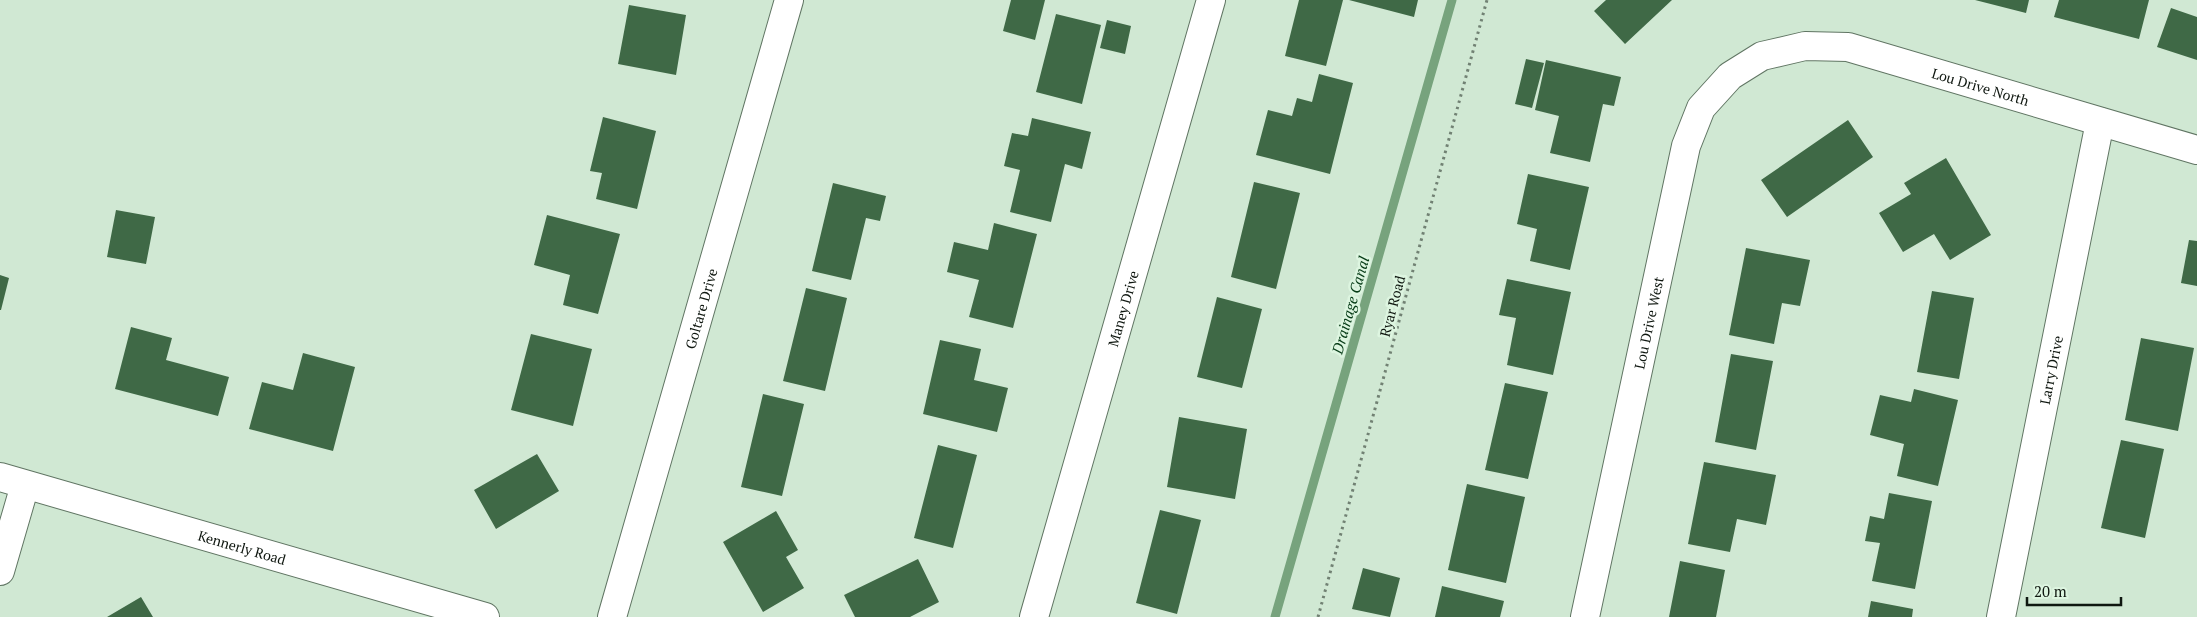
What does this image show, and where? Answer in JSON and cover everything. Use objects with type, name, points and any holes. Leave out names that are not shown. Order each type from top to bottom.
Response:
[{"type":"street","name":"Goltare Drive","points":[[612,617],[789,0]]},
{"type":"street","name":"Maney Drive","points":[[1034,617],[1211,0]]},
{"type":"street","name":"Lou Drive North","points":[[1762,56],[1805,46],[1848,47],[2197,150]]},
{"type":"street","name":"Lou Drive West","points":[[1585,617],[1686,146],[1701,108],[1730,76],[1762,56]]},
{"type":"street","name":"Larry Drive","points":[[2000,617],[2100,122]]},
{"type":"street","points":[[0,571],[12,481]]},
{"type":"street","name":"Kennerly Road","points":[[12,481],[484,617]]},
{"type":"path","name":"Ryar Road","points":[[1318,617],[1487,0]]},
{"type":"building","points":[[1011,0],[1045,0],[1035,40],[1003,31]]},
{"type":"building","points":[[1299,0],[1343,0],[1326,66],[1285,56]]},
{"type":"building","points":[[1349,0],[1418,0],[1414,17]]},
{"type":"building","points":[[1606,0],[1672,0],[1625,44],[1594,11]]},
{"type":"building","points":[[1975,0],[2029,0],[2026,13]]},
{"type":"building","points":[[2059,0],[2149,0],[2139,39],[2054,17]]},
{"type":"building","points":[[629,5],[686,15],[676,75],[618,64]]},
{"type":"building","points":[[2171,8],[2197,17],[2197,60],[2157,47]]},
{"type":"building","points":[[1056,14],[1101,25],[1082,104],[1036,92]]},
{"type":"building","points":[[1107,20],[1131,26],[1125,54],[1100,48]]},
{"type":"building","points":[[1526,59],[1544,63],[1532,108],[1515,104]]},
{"type":"building","points":[[1546,60],[1621,77],[1614,106],[1603,104],[1590,162],[1550,153],[1559,116],[1535,110]]},
{"type":"building","points":[[1319,74],[1353,83],[1330,174],[1256,155],[1268,110],[1292,116],[1297,98],[1312,102]]},
{"type":"building","points":[[603,117],[656,131],[637,209],[596,199],[602,173],[590,171]]},
{"type":"building","points":[[1032,118],[1091,132],[1082,169],[1065,164],[1051,222],[1010,212],[1020,170],[1004,166],[1012,133],[1028,136]]},
{"type":"building","points":[[1848,120],[1873,157],[1787,217],[1761,180]]},
{"type":"building","points":[[1946,158],[1991,235],[1950,260],[1934,234],[1903,252],[1879,213],[1911,194],[1904,183]]},
{"type":"building","points":[[1528,174],[1589,187],[1570,270],[1530,261],[1537,229],[1517,224]]},
{"type":"building","points":[[1254,182],[1300,193],[1276,289],[1231,277]]},
{"type":"building","points":[[833,183],[886,196],[880,221],[866,218],[851,280],[812,271]]},
{"type":"building","points":[[116,210],[155,217],[146,264],[107,257]]},
{"type":"building","points":[[547,215],[620,234],[598,314],[563,305],[570,275],[534,265]]},
{"type":"building","points":[[994,223],[1037,234],[1013,328],[969,317],[979,280],[947,272],[954,242],[988,250]]},
{"type":"building","points":[[2189,240],[2197,241],[2197,286],[2181,283]]},
{"type":"building","points":[[1746,248],[1810,260],[1800,306],[1782,303],[1774,344],[1729,335]]},
{"type":"building","points":[[0,275],[9,278],[1,310],[0,310]]},
{"type":"building","points":[[1507,279],[1571,292],[1553,375],[1507,365],[1516,318],[1499,315]]},
{"type":"building","points":[[806,288],[847,298],[825,391],[783,381]]},
{"type":"building","points":[[1932,291],[1974,298],[1959,379],[1917,372]]},
{"type":"building","points":[[1217,297],[1262,309],[1242,388],[1197,377]]},
{"type":"building","points":[[131,327],[172,338],[166,360],[229,377],[218,416],[115,389]]},
{"type":"building","points":[[531,334],[592,349],[573,426],[511,410]]},
{"type":"building","points":[[2141,338],[2194,348],[2178,431],[2125,420]]},
{"type":"building","points":[[940,340],[981,349],[974,380],[1008,388],[997,432],[923,414]]},
{"type":"building","points":[[303,353],[355,367],[333,451],[249,429],[262,382],[293,390]]},
{"type":"building","points":[[1731,354],[1773,361],[1756,450],[1715,442]]},
{"type":"building","points":[[1505,383],[1548,392],[1528,479],[1485,470]]},
{"type":"building","points":[[1914,389],[1958,400],[1938,486],[1897,476],[1904,444],[1870,435],[1880,395],[1911,402]]},
{"type":"building","points":[[763,394],[804,404],[782,496],[741,487]]},
{"type":"building","points":[[1179,417],[1247,429],[1235,499],[1167,487]]},
{"type":"building","points":[[2121,440],[2164,449],[2145,538],[2101,528]]},
{"type":"building","points":[[938,445],[977,455],[953,548],[914,538]]},
{"type":"building","points":[[537,454],[559,491],[496,529],[474,490]]},
{"type":"building","points":[[1704,462],[1776,475],[1766,525],[1737,519],[1730,552],[1688,544]]},
{"type":"building","points":[[1467,484],[1525,497],[1506,583],[1448,570]]},
{"type":"building","points":[[1889,493],[1932,501],[1915,589],[1872,581],[1880,543],[1865,541],[1870,516],[1884,519]]},
{"type":"building","points":[[1160,510],[1201,520],[1177,614],[1136,603]]},
{"type":"building","points":[[776,511],[798,550],[786,557],[804,588],[763,612],[723,542]]},
{"type":"building","points":[[918,559],[939,602],[910,617],[855,617],[844,595]]},
{"type":"building","points":[[1680,561],[1725,570],[1716,617],[1669,617]]},
{"type":"building","points":[[1363,568],[1400,578],[1390,617],[1352,609]]},
{"type":"building","points":[[1442,586],[1504,601],[1500,617],[1435,617]]},
{"type":"building","points":[[141,597],[153,617],[107,617]]},
{"type":"building","points":[[1871,601],[1913,609],[1912,617],[1868,617]]},
{"type":"waterway","name":"Drainage Canal","points":[[1275,617],[1452,0]]}]
